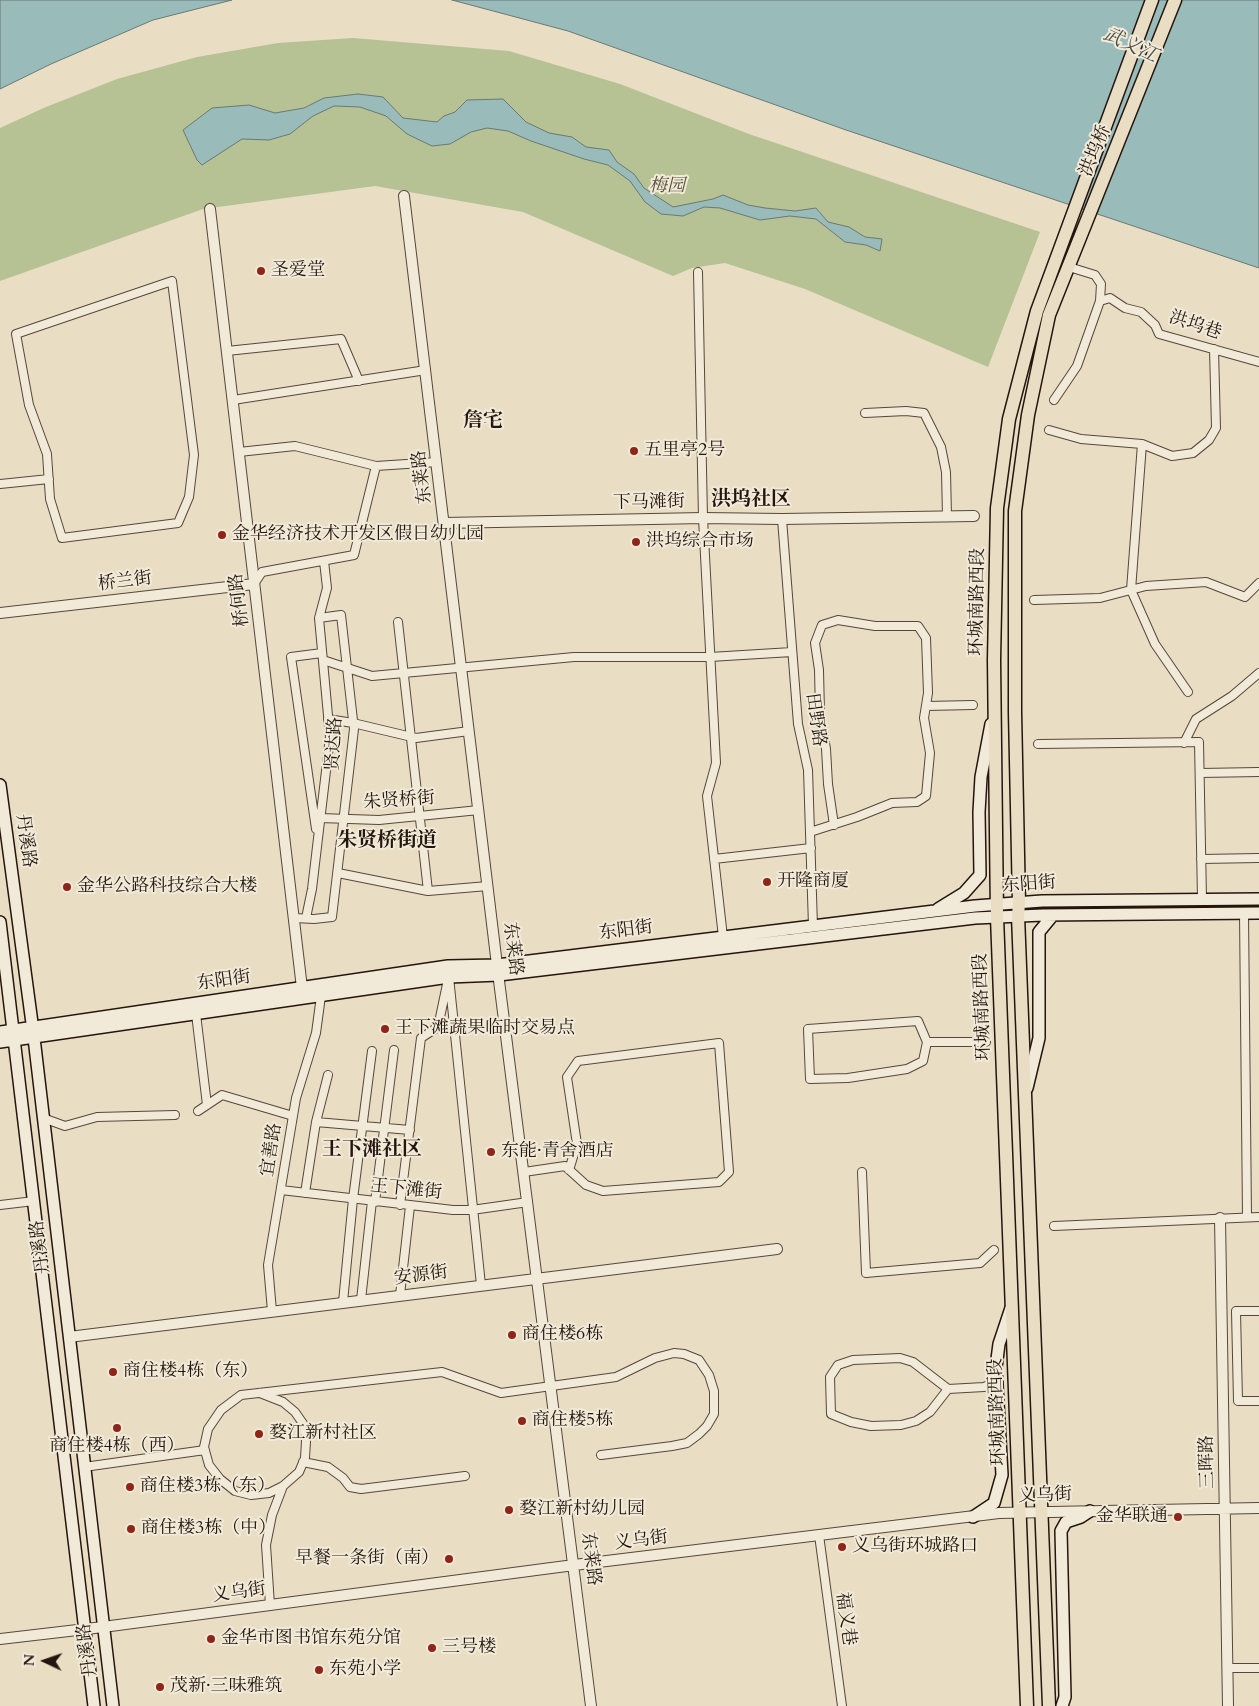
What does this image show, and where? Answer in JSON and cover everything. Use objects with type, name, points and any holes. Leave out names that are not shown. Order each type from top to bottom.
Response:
[{"type":"main road","name":"洪坞桥","points":[[1037,311],[1152,0]]},
{"type":"main road","name":"洪坞桥","points":[[1050,315],[1175,0]]},
{"type":"main road","name":"环城南路西段","points":[[1027,1706],[997,911],[995,706],[997,508],[1009,420],[1037,311]]},
{"type":"main road","name":"环城南路西段","points":[[1050,315],[1028,415],[1015,511],[1018,916],[1050,1706]]},
{"type":"main road","points":[[934,912],[964,893],[980,875],[979,812],[981,777],[995,706]]},
{"type":"main road","name":"丹溪路","points":[[0,785],[33,1032],[113,1706]]},
{"type":"main road","name":"东阳街","points":[[0,1042],[14,1035],[448,966],[498,970],[975,918],[1019,903],[1042,901],[1259,899]]},
{"type":"main road","name":"东阳街","points":[[33,1032],[196,1014],[723,937],[934,912],[997,911],[1018,916],[1259,913]]},
{"type":"main road","points":[[1025,1097],[1038,1038],[1039,932],[1053,915]]},
{"type":"main road","name":"丹溪路","points":[[0,922],[94,1706]]},
{"type":"main road","name":"东阳街","points":[[0,1032],[14,1035]]},
{"type":"main road","points":[[973,1516],[994,1503],[1002,1475],[997,1372],[999,1344],[1012,1307]]},
{"type":"main road","points":[[1062,1706],[1065,1696],[1061,1531],[1066,1522],[1081,1517],[1090,1511]]},
{"type":"street","name":"东莱路","points":[[404,196],[498,970],[591,1706]]},
{"type":"street","name":"桥何路","points":[[210,208],[302,988]]},
{"type":"street","points":[[1054,400],[1077,366],[1100,301],[1101,284],[1095,276],[1069,267]]},
{"type":"street","points":[[698,272],[703,518],[716,763],[707,796],[723,937]]},
{"type":"street","points":[[172,281],[194,455],[189,497],[178,523],[62,538],[50,499],[49,479],[47,454],[29,405],[16,334],[172,281]]},
{"type":"street","name":"洪坞巷","points":[[1100,301],[1110,298],[1125,308],[1141,312],[1154,325],[1159,334],[1259,362]]},
{"type":"street","points":[[227,351],[341,339],[359,380]]},
{"type":"street","points":[[1049,430],[1081,440],[1142,444],[1172,456],[1193,453],[1209,440],[1216,428],[1214,349]]},
{"type":"street","points":[[233,400],[426,370]]},
{"type":"street","points":[[866,413],[906,411],[924,413],[941,447],[946,472],[947,516]]},
{"type":"street","points":[[1142,444],[1131,590],[1155,644],[1188,692]]},
{"type":"street","points":[[239,452],[295,446],[376,466],[437,462]]},
{"type":"street","points":[[254,584],[262,572],[354,555],[376,466]]},
{"type":"street","points":[[0,484],[49,479]]},
{"type":"street","name":"下马滩街","points":[[444,523],[703,518],[782,519],[974,516]]},
{"type":"street","name":"田野路","points":[[782,519],[798,724],[808,770],[813,926]]},
{"type":"street","points":[[306,918],[318,841],[330,737],[319,618],[328,588],[324,561]]},
{"type":"street","points":[[1034,600],[1100,598],[1146,586],[1206,582],[1245,597],[1259,583]]},
{"type":"street","name":"桥兰街","points":[[0,613],[254,584]]},
{"type":"street","name":"贤达路","points":[[294,918],[332,917],[353,723],[341,615],[319,618]]},
{"type":"street","points":[[810,832],[857,817],[892,803],[917,802],[926,796],[930,753],[924,718],[928,692],[926,638],[918,626],[875,626],[838,620],[822,625],[815,643],[819,670],[820,713],[834,824]]},
{"type":"street","points":[[398,622],[428,891]]},
{"type":"street","points":[[318,841],[291,657],[323,657],[347,668],[372,676],[574,657],[710,657],[792,652]]},
{"type":"street","points":[[1184,743],[1196,719],[1232,696],[1259,673]]},
{"type":"street","points":[[926,706],[973,705]]},
{"type":"street","points":[[328,719],[416,738],[469,731]]},
{"type":"street","points":[[1038,744],[1199,742],[1202,899]]},
{"type":"street","points":[[1200,773],[1259,772]]},
{"type":"street","name":"朱贤桥街","points":[[320,818],[379,820],[479,810]]},
{"type":"street","points":[[714,859],[811,848]]},
{"type":"street","points":[[1201,859],[1259,858]]},
{"type":"street","points":[[338,873],[428,891],[488,886]]},
{"type":"street","points":[[1244,913],[1247,1217]]},
{"type":"street","points":[[400,1205],[421,1038],[438,1027],[449,977]]},
{"type":"street","points":[[449,977],[481,1285]]},
{"type":"street","name":"宜善路","points":[[272,1311],[268,1265],[296,1098],[316,1034],[321,996]]},
{"type":"street","points":[[196,1014],[207,1105]]},
{"type":"street","points":[[918,1021],[927,1042],[923,1061],[907,1070],[848,1078],[810,1079],[808,1029],[918,1021]]},
{"type":"street","points":[[927,1042],[986,1042]]},
{"type":"street","points":[[524,1172],[565,1166],[569,1170],[586,1185],[603,1191],[719,1182],[729,1172],[719,1043],[578,1061],[567,1078],[577,1144],[569,1170]]},
{"type":"street","points":[[362,1300],[394,1050]]},
{"type":"street","points":[[343,1302],[353,1199],[372,1051]]},
{"type":"street","points":[[305,1193],[316,1122],[328,1075]]},
{"type":"street","points":[[198,1111],[222,1095],[293,1116]]},
{"type":"street","points":[[43,1118],[65,1126],[97,1117],[175,1115]]},
{"type":"street","points":[[316,1122],[410,1130]]},
{"type":"street","points":[[862,1172],[866,1274],[980,1263],[994,1250]]},
{"type":"street","name":"王下滩街","points":[[281,1190],[453,1210],[472,1210],[528,1202]]},
{"type":"street","points":[[0,1205],[34,1201]]},
{"type":"street","points":[[400,1295],[410,1206]]},
{"type":"street","points":[[1054,1226],[1259,1217]]},
{"type":"street","name":"三晖路","points":[[1220,1218],[1228,1706]]},
{"type":"street","name":"安源街","points":[[69,1337],[777,1249]]},
{"type":"street","points":[[1259,1311],[1236,1311],[1238,1402],[1259,1401]]},
{"type":"street","points":[[260,1393],[283,1402],[295,1412],[304,1425],[306,1441],[300,1472],[283,1486],[269,1493],[251,1495],[235,1491],[220,1480],[209,1465],[204,1447],[208,1429],[222,1410],[241,1395],[442,1372],[501,1393],[616,1377],[664,1354],[684,1354],[699,1360],[708,1375],[714,1391],[714,1414],[707,1426],[699,1434],[687,1443],[601,1455]]},
{"type":"street","points":[[948,1389],[930,1412],[916,1421],[901,1425],[871,1426],[851,1422],[831,1414],[830,1377],[838,1365],[853,1360],[900,1358],[913,1362],[948,1389],[984,1387],[994,1383],[997,1372]]},
{"type":"street","points":[[84,1467],[205,1450]]},
{"type":"street","points":[[303,1462],[328,1466],[343,1478],[350,1487],[361,1489],[465,1476]]},
{"type":"street","points":[[270,1605],[266,1545],[272,1515],[283,1486]]},
{"type":"street","name":"义乌街","points":[[0,1639],[103,1628],[574,1565],[973,1516],[1042,1512],[1259,1508]]},
{"type":"street","name":"福义巷","points":[[819,1535],[842,1706]]},
{"type":"street","points":[[1228,1668],[1259,1668]]},
{"type":"green space","name":"梅园","points":[[353,38],[509,51],[620,84],[749,134],[1040,232],[988,367],[805,289],[725,263],[692,268],[673,276],[523,212],[375,186],[203,209],[0,281],[0,128],[46,107],[117,79],[197,57],[278,43]]},
{"type":"water","points":[[0,0],[232,0],[153,20],[51,64],[0,89]]},
{"type":"water","name":"武义江","points":[[452,0],[1259,0],[1259,268],[846,130],[568,31]]},
{"type":"water","points":[[358,94],[383,97],[403,118],[437,122],[444,116],[455,112],[467,100],[503,99],[526,122],[549,133],[572,137],[586,147],[609,150],[617,162],[634,174],[644,188],[673,207],[713,199],[723,195],[748,205],[765,208],[795,211],[816,208],[828,222],[849,227],[865,237],[882,239],[880,251],[866,245],[845,242],[816,219],[790,216],[760,220],[720,208],[704,207],[683,216],[661,214],[645,202],[630,181],[608,165],[531,141],[508,131],[487,128],[471,132],[450,144],[432,146],[407,134],[386,116],[360,107],[334,106],[313,116],[290,134],[269,140],[242,139],[202,165],[197,160],[183,130],[212,108],[249,105],[275,113],[304,108],[324,98]]},
{"type":"place","name":"圣爱堂","points":[[261,271]]},
{"type":"place","name":"五里亭2号","points":[[634,451]]},
{"type":"place","name":"金华经济技术开发区假日幼儿园","points":[[222,535]]},
{"type":"place","name":"洪坞综合市场","points":[[636,542]]},
{"type":"place","name":"开隆商厦","points":[[767,882]]},
{"type":"place","name":"金华公路科技综合大楼","points":[[67,887]]},
{"type":"place","name":"王下滩蔬果临时交易点","points":[[385,1029]]},
{"type":"place","name":"东能·青舍酒店","points":[[491,1152]]},
{"type":"place","name":"商住楼6栋","points":[[512,1335]]},
{"type":"place","name":"商住楼4栋（东）","points":[[113,1372]]},
{"type":"place","name":"商住楼5栋","points":[[522,1421]]},
{"type":"place","name":"商住楼4栋（西）","points":[[117,1428]]},
{"type":"place","name":"婺江新村社区","points":[[259,1434]]},
{"type":"place","name":"商住楼3栋（东）","points":[[130,1487]]},
{"type":"place","name":"婺江新村幼儿园","points":[[509,1510]]},
{"type":"place","name":"金华联通","points":[[1178,1517]]},
{"type":"place","name":"商住楼3栋（中）","points":[[131,1529]]},
{"type":"place","name":"义乌街环城路口","points":[[842,1547]]},
{"type":"place","name":"早餐一条街（南）","points":[[449,1559]]},
{"type":"place","name":"金华市图书馆东苑分馆","points":[[211,1639]]},
{"type":"place","name":"三号楼","points":[[432,1648]]},
{"type":"place","name":"东苑小学","points":[[319,1670]]},
{"type":"place","name":"茂新·三味雅筑","points":[[160,1687]]},
{"type":"district","name":"詹宅","points":[[483,421]]},
{"type":"district","name":"洪坞社区","points":[[751,500]]},
{"type":"district","name":"朱贤桥街道","points":[[387,841]]},
{"type":"district","name":"王下滩社区","points":[[372,1150]]}]
